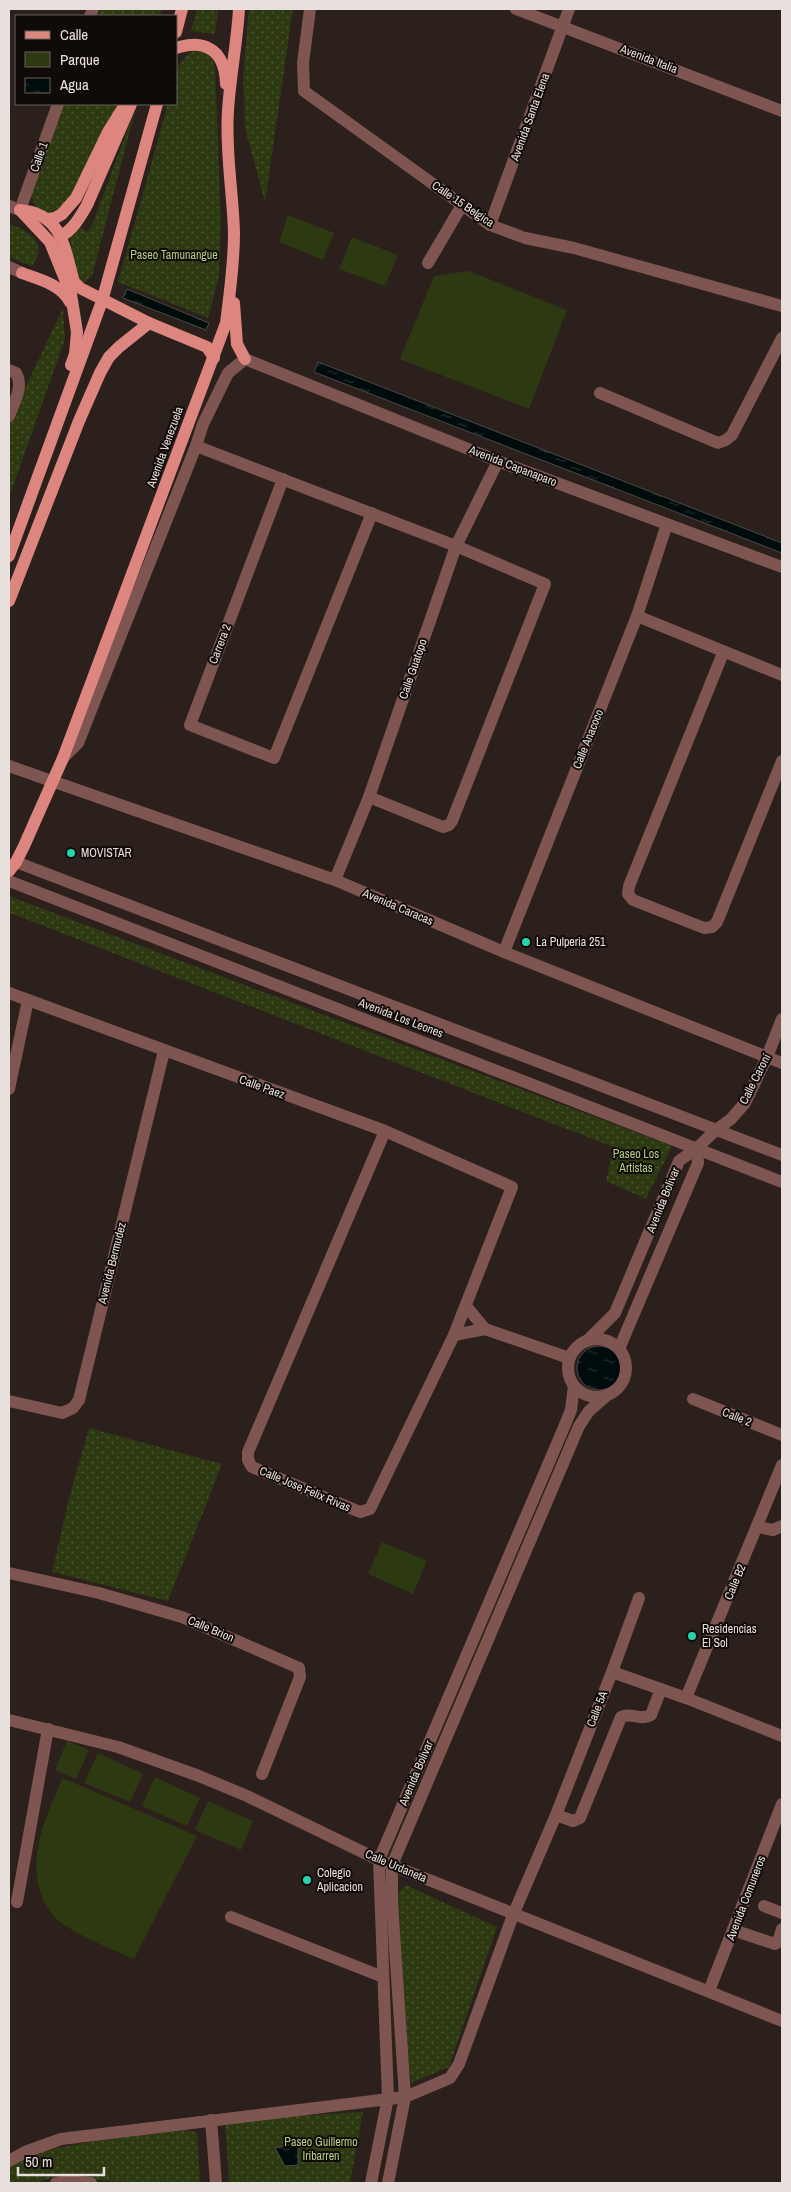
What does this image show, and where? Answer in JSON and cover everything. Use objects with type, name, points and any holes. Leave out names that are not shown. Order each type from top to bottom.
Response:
[{"type":"main road","points":[[178,24],[182,9]]},
{"type":"main road","name":"Avenida Venezuela","points":[[11,864],[62,758],[226,324],[232,275],[234,233],[228,163],[228,111],[238,40],[239,9]]},
{"type":"main road","points":[[178,47],[190,44],[204,46],[215,51],[226,71],[228,111]]},
{"type":"main road","points":[[48,219],[62,214],[76,198],[108,132],[125,105]]},
{"type":"main road","points":[[62,236],[78,220],[87,205],[132,105]]},
{"type":"main road","points":[[9,556],[102,301],[156,105]]},
{"type":"main road","points":[[14,208],[30,211],[48,219],[62,236],[74,282],[80,288],[102,301],[149,323],[207,347],[214,358]]},
{"type":"main road","points":[[14,208],[50,242],[71,294],[77,332],[75,354],[46,440],[32,497]]},
{"type":"main road","points":[[22,273],[55,286],[67,296],[73,309]]},
{"type":"main road","points":[[232,275],[237,344],[245,359]]},
{"type":"main road","points":[[9,601],[79,421],[100,373],[109,357],[149,323]]},
{"type":"street","name":"Calle 15 Belgica","points":[[310,9],[303,63],[304,90],[490,225],[525,238],[574,248],[782,306]]},
{"type":"street","name":"Avenida Italia","points":[[516,9],[563,25],[782,111]]},
{"type":"street","name":"Avenida Santa Elena","points":[[490,225],[569,9]]},
{"type":"street","name":"Calle 1","points":[[14,208],[58,105]]},
{"type":"street","points":[[428,263],[462,205]]},
{"type":"street","points":[[9,267],[22,273]]},
{"type":"street","points":[[600,393],[718,443],[732,435],[782,338]]},
{"type":"street","points":[[62,758],[78,743],[196,446],[203,424],[228,373],[245,359]]},
{"type":"street","name":"Avenida Capanaparo","points":[[245,359],[498,461],[782,567]]},
{"type":"street","points":[[9,416],[20,388],[20,380],[13,372]]},
{"type":"street","points":[[196,446],[456,546],[545,584],[449,825],[443,827],[369,797]]},
{"type":"street","name":"Calle Guatopo","points":[[335,880],[369,797],[456,546],[498,461]]},
{"type":"street","name":"Carrera 2","points":[[283,478],[190,725],[274,758],[372,513]]},
{"type":"street","name":"Calle Anacoco","points":[[504,952],[637,616],[667,524]]},
{"type":"street","points":[[637,616],[723,653],[782,675]]},
{"type":"street","points":[[723,653],[629,886],[628,894],[633,900],[704,928],[712,927],[717,922],[782,761]]},
{"type":"street","name":"Avenida Caracas","points":[[9,766],[335,880],[504,952],[782,1063]]},
{"type":"street","name":"Avenida Los Leones","points":[[11,864],[782,1154]]},
{"type":"street","name":"Avenida Los Leones","points":[[9,881],[782,1182]]},
{"type":"street","name":"Calle Paez","points":[[9,993],[385,1131],[512,1187]]},
{"type":"street","points":[[9,1089],[28,1000]]},
{"type":"street","name":"Calle Caroní","points":[[697,1148],[745,1103],[767,1057],[782,1019]]},
{"type":"street","name":"Avenida Bermudez","points":[[9,1401],[62,1413],[73,1408],[79,1400],[164,1051]]},
{"type":"street","name":"Calle Jose Felix Rivas","points":[[385,1131],[248,1452],[248,1460],[252,1467],[360,1512],[370,1509],[454,1335],[512,1187]]},
{"type":"street","name":"Avenida Bolivar","points":[[371,2183],[388,2098],[379,1860],[571,1410],[574,1386],[569,1376],[569,1358],[575,1349],[587,1341],[615,1313],[679,1160],[697,1148],[698,1163],[619,1349],[626,1364],[624,1381],[612,1394],[605,1397],[589,1412],[579,1426],[392,1865],[392,1903],[405,2097],[388,2183]]},
{"type":"street","points":[[466,1306],[485,1329]]},
{"type":"street","points":[[454,1335],[485,1329],[569,1358]]},
{"type":"street","points":[[587,1341],[604,1340],[619,1349]]},
{"type":"street","points":[[574,1386],[584,1395],[598,1398],[605,1397]]},
{"type":"street","name":"Calle 2","points":[[693,1399],[782,1435]]},
{"type":"street","name":"Calle B2","points":[[686,1698],[782,1465]]},
{"type":"street","points":[[758,1526],[773,1530],[782,1526]]},
{"type":"street","name":"Calle Brion","points":[[9,1573],[99,1593],[182,1617],[299,1668],[300,1677],[262,1774]]},
{"type":"street","name":"Calle 5A","points":[[9,2161],[25,2152],[61,2139],[405,2097],[450,2078],[455,2072],[513,1915],[556,1815],[640,1598]]},
{"type":"street","points":[[612,1672],[686,1698],[782,1736]]},
{"type":"street","points":[[556,1815],[572,1821],[580,1818],[621,1717],[625,1715],[648,1717],[651,1715],[661,1689]]},
{"type":"street","name":"Calle Urdaneta","points":[[9,1720],[118,1747],[199,1776],[247,1796],[379,1860],[782,2021]]},
{"type":"street","points":[[17,1902],[48,1729]]},
{"type":"street","name":"Avenida Comuneros","points":[[709,1991],[778,1825],[782,1804]]},
{"type":"street","points":[[764,1906],[782,1913]]},
{"type":"street","points":[[231,1917],[383,1977]]},
{"type":"street","points":[[733,1930],[775,1944],[778,1942],[782,1929]]},
{"type":"street","points":[[210,2120],[216,2183]]},
{"type":"street","points":[[56,2183],[63,2181],[91,2183]]},
{"type":"green space","points":[[100,9],[162,9],[160,15],[98,15]]},
{"type":"green space","points":[[197,9],[218,9],[215,34],[191,31]]},
{"type":"green space","points":[[249,9],[293,9],[265,202],[245,128],[243,79]]},
{"type":"green space","name":"Paseo Tamunangue","points":[[197,49],[208,52],[215,66],[221,220],[219,276],[208,318],[118,282],[168,105],[178,105],[179,65],[189,54]]},
{"type":"green space","points":[[64,105],[118,105],[72,198],[47,214],[36,207],[31,195]]},
{"type":"green space","points":[[136,107],[92,276],[83,283],[76,276],[70,238],[81,228],[87,232],[92,225]]},
{"type":"green space","points":[[288,215],[334,233],[323,260],[279,242]]},
{"type":"green space","points":[[9,224],[30,234],[34,239],[38,251],[37,258],[32,266],[9,257]]},
{"type":"green space","points":[[352,237],[398,255],[385,286],[339,269]]},
{"type":"green space","points":[[469,271],[567,310],[529,409],[400,359],[434,276]]},
{"type":"green space","points":[[63,308],[65,339],[9,498],[9,422]]},
{"type":"green space","name":"Paseo Los Artistas","points":[[9,896],[672,1146],[646,1199],[606,1181],[613,1147],[10,913],[9,916]]},
{"type":"green space","points":[[89,1428],[222,1464],[168,1601],[52,1572],[69,1498]]},
{"type":"green space","points":[[382,1542],[427,1561],[413,1594],[368,1574]]},
{"type":"green space","points":[[67,1741],[89,1750],[76,1779],[55,1770]]},
{"type":"green space","points":[[98,1753],[143,1774],[130,1802],[84,1783]]},
{"type":"green space","points":[[155,1777],[200,1798],[187,1826],[142,1806]]},
{"type":"green space","points":[[63,1778],[197,1836],[134,1959],[90,1940],[68,1927],[53,1915],[43,1899],[36,1865],[38,1847],[48,1812]]},
{"type":"green space","points":[[208,1801],[253,1821],[241,1850],[195,1830]]},
{"type":"green space","points":[[406,1885],[497,1927],[449,2067],[411,2083],[402,1998],[397,1894]]},
{"type":"green space","name":"Paseo Guillermo Iribarren","points":[[363,2112],[350,2183],[229,2183],[225,2120]]},
{"type":"green space","points":[[184,2130],[197,2132],[200,2183],[127,2183],[58,2176],[36,2183],[9,2183],[9,2164],[26,2154],[105,2139]]},
{"type":"water","points":[[127,289],[209,323],[206,330],[123,298]]},
{"type":"water","points":[[318,362],[782,543],[782,553],[314,372]]},
{"type":"water","points":[[603,1346],[615,1352],[620,1359],[620,1377],[615,1384],[608,1389],[595,1390],[587,1387],[580,1380],[577,1364],[580,1356],[587,1349]]},
{"type":"water","points":[[298,2143],[298,2165],[285,2166],[275,2148]]},
{"type":"place","name":"MOVISTAR","points":[[71,853]]},
{"type":"place","name":"La Pulperia 251","points":[[526,942]]},
{"type":"place","name":"Residencias El Sol","points":[[692,1636]]},
{"type":"place","name":"Colegio Aplicacion","points":[[307,1880]]}]
